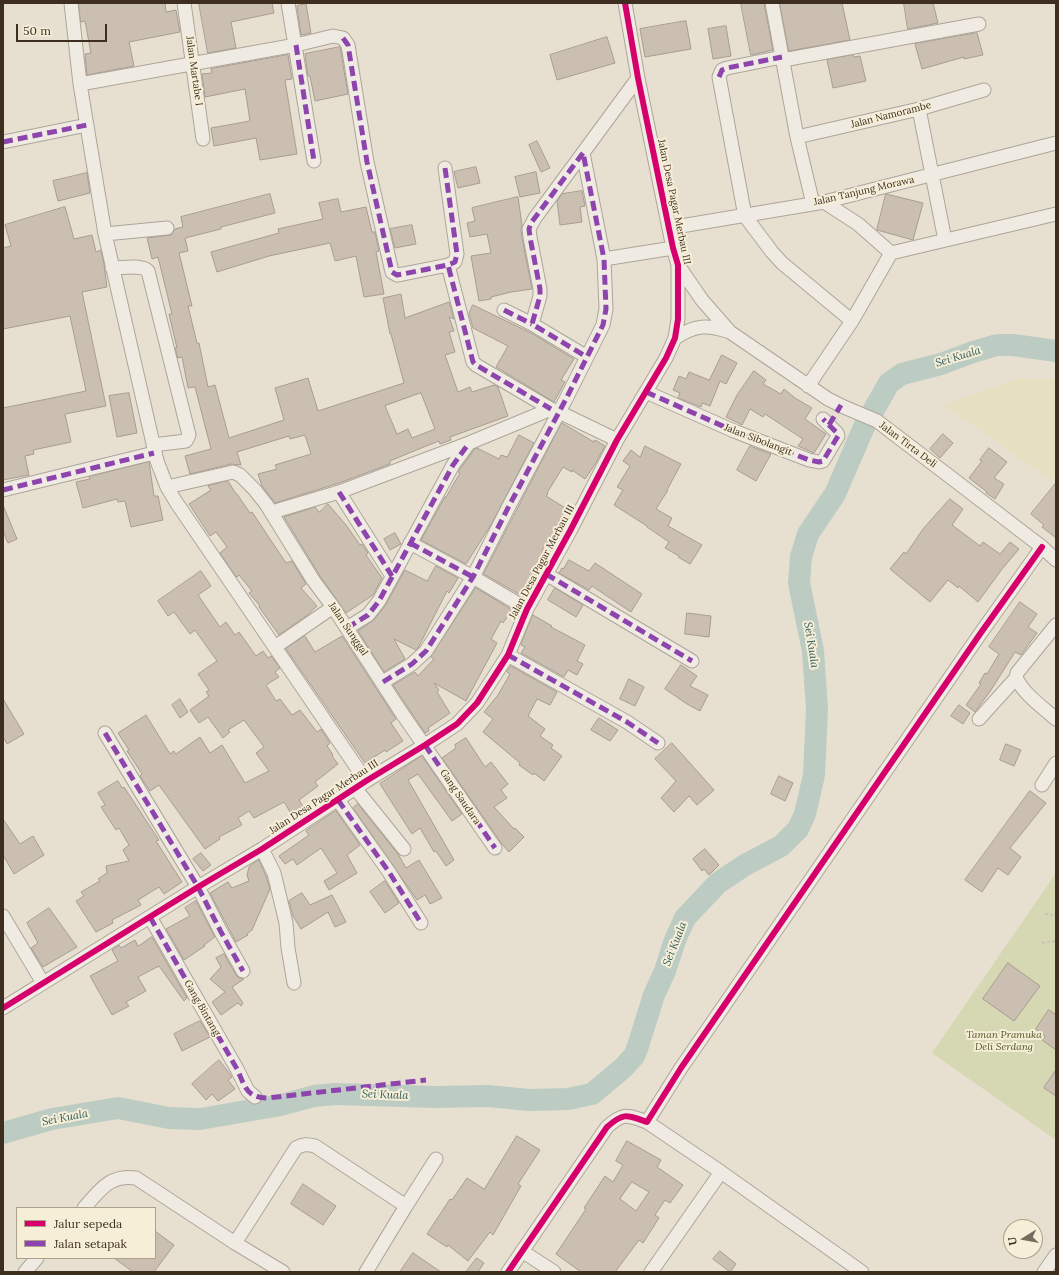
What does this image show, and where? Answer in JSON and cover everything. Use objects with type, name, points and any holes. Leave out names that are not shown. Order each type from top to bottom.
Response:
[{"type":"street","points":[[71,3],[80,84],[105,234],[153,449],[167,487],[275,648],[360,784],[404,849]]},
{"type":"street","name":"Jalan Martabe I","points":[[184,3],[203,138]]},
{"type":"street","points":[[288,3],[314,162]]},
{"type":"street","name":"Jalan Desa Pagar Merbau III","points":[[3,1008],[262,849],[360,784],[457,724],[477,703],[508,655],[527,609],[570,531],[617,440],[666,358],[675,338],[678,319],[678,265],[673,248],[638,78],[625,3]]},
{"type":"street","points":[[772,3],[797,137],[818,203],[858,224],[891,253]]},
{"type":"street","points":[[852,321],[782,263],[745,216],[719,77],[722,70],[727,68],[979,24]]},
{"type":"street","points":[[80,84],[296,45],[333,36],[343,38],[348,45],[367,162],[392,272],[397,275],[448,265],[455,262],[457,254],[445,168]]},
{"type":"street","points":[[532,324],[540,296],[540,289],[530,237],[531,223],[638,78]]},
{"type":"street","name":"Jalan Namorambe","points":[[797,137],[919,109],[984,90]]},
{"type":"street","points":[[919,109],[946,240]]},
{"type":"street","points":[[3,142],[87,125]]},
{"type":"street","name":"Jalan Tanjung Morawa","points":[[669,228],[818,203],[1056,143]]},
{"type":"street","points":[[383,682],[412,664],[426,650],[473,578],[555,410],[587,357],[606,318],[604,259],[583,153]]},
{"type":"street","points":[[808,386],[852,321],[891,253],[1056,214]]},
{"type":"street","points":[[105,234],[167,228]]},
{"type":"street","points":[[604,259],[673,248]]},
{"type":"street","points":[[448,265],[473,362],[555,410],[617,440]]},
{"type":"street","name":"Jalan Tirta Deli","points":[[678,265],[702,300],[730,332],[808,386],[842,406],[877,421],[1042,547],[1056,560]]},
{"type":"street","points":[[3,490],[186,441],[189,436],[148,271],[145,268],[138,267],[112,268]]},
{"type":"street","points":[[504,310],[532,324],[587,357]]},
{"type":"street","name":"Jalan Tirta Deli","points":[[675,338],[687,330],[701,326],[716,327],[730,332]]},
{"type":"street","name":"Jalan Sibolangit","points":[[646,392],[734,431],[809,460],[819,462],[823,461],[838,436],[826,422],[842,406]]},
{"type":"street","points":[[272,512],[339,492],[555,410]]},
{"type":"street","points":[[347,628],[368,615],[374,608],[453,465],[469,443]]},
{"type":"street","name":"Jalan Sunggal","points":[[167,487],[233,472],[240,475],[254,489],[272,512],[313,580],[333,607],[401,712],[425,745]]},
{"type":"street","points":[[339,492],[392,576]]},
{"type":"street","points":[[410,544],[527,609]]},
{"type":"street","points":[[647,1122],[685,1062],[980,634],[1042,547]]},
{"type":"street","points":[[546,574],[692,661]]},
{"type":"street","points":[[275,648],[333,607]]},
{"type":"street","points":[[979,719],[1016,678],[1017,673],[1056,625]]},
{"type":"street","points":[[508,655],[627,722],[658,743]]},
{"type":"street","points":[[1016,678],[1021,688],[1056,719]]},
{"type":"street","points":[[105,733],[198,887],[243,971]]},
{"type":"street","name":"Gang Saudara","points":[[425,745],[495,848]]},
{"type":"street","points":[[1042,785],[1056,763]]},
{"type":"street","points":[[338,800],[389,872],[421,923]]},
{"type":"street","points":[[262,849],[274,873],[286,923],[288,948],[294,983]]},
{"type":"street","points":[[3,916],[43,983]]},
{"type":"street","name":"Gang Bintang","points":[[150,917],[237,1069],[248,1091],[256,1096]]},
{"type":"street","points":[[508,1272],[607,1127],[618,1118],[628,1115],[647,1122],[721,1172],[862,1272]]},
{"type":"street","points":[[235,1243],[296,1148],[302,1145],[308,1144],[315,1146],[406,1206]]},
{"type":"street","points":[[366,1272],[436,1159]]},
{"type":"street","points":[[651,1272],[721,1172]]},
{"type":"street","points":[[85,1207],[105,1185],[114,1179],[127,1176],[136,1178],[278,1271]]},
{"type":"street","points":[[522,1251],[554,1272]]},
{"type":"street","points":[[1044,1272],[1056,1255]]},
{"type":"street","points":[[24,1272],[36,1259]]},
{"type":"path","points":[[1045,914],[1056,916]]},
{"type":"path","points":[[1042,943],[1056,941]]},
{"type":"shaded area","points":[[1019,378],[1056,379],[1056,483],[943,405]]},
{"type":"green space","name":"Taman Pramuka Deli Serdang","points":[[1056,873],[1056,1140],[932,1053]]},
{"type":"building","points":[[79,3],[165,3],[166,12],[176,10],[180,32],[129,42],[134,66],[87,75],[85,54],[91,53],[85,21],[81,22]]},
{"type":"building","points":[[199,3],[272,3],[274,13],[231,22],[236,48],[208,53]]},
{"type":"building","points":[[741,3],[764,3],[773,50],[751,55]]},
{"type":"building","points":[[780,3],[842,3],[850,40],[789,51]]},
{"type":"building","points":[[904,3],[933,3],[938,23],[908,29]]},
{"type":"building","points":[[306,4],[311,33],[301,35],[297,6]]},
{"type":"building","points":[[686,21],[691,49],[645,57],[640,29]]},
{"type":"building","points":[[726,26],[731,56],[713,59],[708,29]]},
{"type":"building","points":[[977,33],[983,55],[964,59],[964,57],[922,69],[915,44]]},
{"type":"building","points":[[607,37],[615,63],[557,80],[550,55]]},
{"type":"building","points":[[340,47],[348,94],[315,101],[310,76],[308,76],[305,54]]},
{"type":"building","points":[[288,55],[292,79],[285,80],[297,154],[260,160],[256,138],[214,146],[211,128],[250,121],[245,89],[205,97],[202,74],[212,73],[211,69]]},
{"type":"building","points":[[853,55],[854,57],[860,56],[866,81],[833,88],[827,60]]},
{"type":"building","points":[[537,141],[550,168],[541,172],[529,145]]},
{"type":"building","points":[[476,167],[480,183],[458,188],[454,172]]},
{"type":"building","points":[[536,172],[540,193],[520,197],[515,177]]},
{"type":"building","points":[[87,173],[90,193],[58,201],[53,181]]},
{"type":"building","points":[[582,191],[585,206],[580,207],[582,222],[560,225],[557,201],[562,194]]},
{"type":"building","points":[[270,194],[275,213],[185,238],[188,251],[179,253],[192,306],[188,306],[197,343],[199,343],[208,387],[215,385],[229,438],[284,420],[275,388],[308,378],[318,411],[404,383],[390,334],[383,298],[401,294],[405,318],[449,302],[454,319],[449,317],[454,331],[449,332],[455,352],[445,355],[458,392],[470,387],[472,392],[494,385],[498,387],[508,416],[450,437],[451,440],[440,444],[439,441],[409,453],[390,461],[390,464],[339,483],[275,503],[262,486],[258,474],[277,469],[275,465],[311,454],[305,435],[290,439],[289,436],[237,452],[241,465],[231,464],[190,474],[185,456],[211,449],[195,387],[188,388],[182,357],[178,358],[169,314],[172,314],[158,257],[152,259],[147,238],[171,235],[175,229],[183,227],[181,217]],"holes":[[[421,393],[435,429],[412,438],[408,429],[397,434],[385,406]]]},
{"type":"building","points":[[886,194],[923,203],[913,240],[877,230]]},
{"type":"building","points":[[518,197],[522,225],[522,238],[532,289],[511,292],[491,297],[491,299],[479,301],[471,256],[491,253],[487,234],[470,237],[467,223],[475,221],[472,208]]},
{"type":"building","points":[[338,199],[341,212],[366,207],[372,232],[375,232],[379,251],[376,252],[384,294],[364,297],[356,256],[335,261],[330,243],[269,256],[217,272],[211,252],[279,233],[278,229],[323,219],[319,203]]},
{"type":"building","points":[[65,207],[74,239],[92,235],[96,252],[101,250],[104,264],[107,287],[82,292],[106,406],[65,414],[71,442],[33,450],[34,454],[25,456],[29,475],[3,480],[3,408],[86,391],[70,316],[3,329],[3,248],[11,246],[5,225]]},
{"type":"building","points":[[412,225],[416,244],[395,248],[390,229]]},
{"type":"building","points":[[473,305],[531,333],[574,359],[561,380],[565,382],[554,402],[496,367],[508,346],[473,328],[469,314]]},
{"type":"building","points":[[722,355],[737,363],[726,384],[720,381],[710,406],[702,403],[701,407],[678,398],[680,393],[673,390],[679,376],[686,379],[689,372],[709,380]]},
{"type":"building","points":[[754,371],[766,380],[763,384],[781,394],[784,389],[795,398],[812,408],[805,419],[826,434],[814,453],[798,446],[803,439],[765,414],[763,417],[750,409],[742,425],[726,417],[737,395]]},
{"type":"building","points":[[129,393],[137,433],[117,437],[109,396]]},
{"type":"building","points":[[562,423],[594,442],[595,440],[605,446],[585,479],[572,470],[572,472],[563,467],[547,493],[548,494],[546,496],[567,509],[559,522],[561,524],[542,550],[547,553],[538,568],[540,569],[524,597],[484,574]]},
{"type":"building","points":[[943,434],[953,443],[940,458],[930,449]]},
{"type":"building","points":[[519,435],[534,443],[492,523],[466,564],[421,540],[460,473],[458,472],[474,450],[477,448],[499,459],[501,455],[507,457]]},
{"type":"building","points":[[645,446],[681,464],[668,490],[656,509],[672,518],[668,526],[702,545],[690,564],[665,548],[669,542],[614,505],[623,490],[617,487],[630,466],[623,461],[631,450],[640,457]]},
{"type":"building","points":[[750,446],[771,454],[756,481],[737,470]]},
{"type":"building","points":[[989,448],[1007,462],[994,478],[1004,484],[995,499],[969,478],[982,461],[980,460]]},
{"type":"building","points":[[149,462],[154,496],[158,496],[163,520],[131,527],[125,501],[118,502],[117,499],[83,508],[76,482],[90,479],[89,477]]},
{"type":"building","points":[[228,481],[250,513],[252,512],[286,563],[292,561],[306,584],[301,588],[317,606],[305,617],[279,635],[259,607],[260,606],[249,593],[252,591],[239,575],[237,577],[234,574],[220,553],[227,547],[216,532],[210,536],[189,504],[211,490],[208,486]]},
{"type":"building","points":[[1056,483],[1056,538],[1042,527],[1044,525],[1031,514]]},
{"type":"building","points":[[950,499],[963,509],[952,525],[980,546],[983,542],[1000,554],[1010,542],[1019,549],[1002,569],[978,602],[959,586],[958,588],[948,580],[930,602],[890,569],[904,552],[906,554],[923,529]]},
{"type":"building","points":[[328,504],[346,525],[360,545],[362,544],[368,553],[366,555],[382,578],[373,595],[346,613],[320,576],[284,517],[315,507],[319,512]]},
{"type":"building","points":[[3,505],[17,539],[8,543],[3,531]]},
{"type":"building","points":[[395,533],[401,544],[390,550],[384,539]]},
{"type":"building","points":[[569,560],[589,571],[595,563],[642,594],[631,612],[592,586],[589,590],[559,573]]},
{"type":"building","points":[[436,566],[458,578],[449,593],[447,591],[416,650],[394,639],[405,659],[384,672],[358,631],[374,620],[385,606],[405,570],[427,581]]},
{"type":"building","points":[[201,571],[211,586],[198,595],[220,627],[226,622],[235,635],[239,632],[256,656],[263,651],[268,658],[271,656],[280,668],[275,672],[279,677],[266,685],[276,701],[280,699],[292,715],[300,710],[317,732],[321,729],[330,743],[327,746],[338,764],[315,782],[318,786],[299,800],[304,808],[292,815],[284,802],[254,818],[249,811],[238,818],[242,825],[219,837],[220,839],[205,849],[159,785],[150,791],[140,776],[142,774],[127,751],[129,750],[118,733],[146,715],[170,754],[174,751],[176,754],[200,737],[210,753],[222,745],[245,783],[269,771],[256,753],[264,747],[244,720],[228,730],[230,732],[223,738],[208,717],[199,723],[190,710],[209,696],[206,692],[209,690],[198,674],[217,661],[195,630],[190,634],[174,612],[168,616],[158,601]]},
{"type":"building","points":[[476,588],[512,610],[503,623],[501,621],[491,639],[497,643],[466,701],[434,683],[439,690],[437,692],[450,713],[428,728],[429,731],[425,733],[393,685],[415,672],[418,676],[434,659],[431,657]]},
{"type":"building","points":[[555,588],[583,605],[576,617],[548,600]]},
{"type":"building","points":[[1020,602],[1037,614],[1028,627],[1037,633],[1021,655],[1015,652],[975,712],[966,705],[981,684],[979,683],[985,673],[987,674],[999,654],[989,647]]},
{"type":"building","points":[[687,613],[711,616],[709,637],[685,634]]},
{"type":"building","points":[[533,615],[552,626],[551,627],[585,645],[577,661],[583,664],[577,675],[568,670],[564,677],[521,653],[525,647],[521,645]]},
{"type":"building","points":[[305,636],[315,652],[342,636],[396,719],[391,723],[403,741],[386,752],[385,750],[365,763],[286,649]]},
{"type":"building","points":[[681,665],[697,676],[690,686],[708,695],[700,711],[665,689]]},
{"type":"building","points":[[511,666],[557,692],[550,705],[537,699],[528,716],[545,729],[540,736],[553,745],[551,748],[562,756],[544,781],[534,773],[533,775],[519,765],[520,763],[483,732],[493,719],[484,712],[498,695],[510,674],[507,672]]},
{"type":"building","points":[[629,679],[644,687],[635,706],[620,699]]},
{"type":"building","points":[[3,699],[24,734],[7,744],[3,737]]},
{"type":"building","points":[[180,699],[188,712],[180,718],[172,705]]},
{"type":"building","points":[[959,705],[970,713],[963,724],[951,716]]},
{"type":"building","points":[[599,718],[618,730],[610,741],[591,730]]},
{"type":"building","points":[[466,738],[485,767],[491,762],[508,784],[501,790],[507,798],[494,807],[514,829],[515,828],[524,837],[509,852],[442,758],[456,748],[455,745]]},
{"type":"building","points":[[672,743],[714,790],[697,805],[689,796],[674,812],[661,798],[676,781],[655,759]]},
{"type":"building","points":[[1006,744],[1021,750],[1014,766],[1000,760]]},
{"type":"building","points":[[422,756],[462,814],[452,821],[418,774],[408,780],[454,860],[446,866],[436,851],[434,852],[420,828],[412,834],[380,784]]},
{"type":"building","points":[[779,776],[793,783],[785,801],[771,794]]},
{"type":"building","points":[[118,781],[122,788],[124,787],[159,840],[156,841],[182,882],[164,894],[159,887],[138,900],[141,905],[112,920],[113,923],[96,932],[76,901],[84,896],[81,892],[100,881],[98,879],[107,873],[106,866],[129,861],[123,850],[129,845],[119,828],[116,830],[101,807],[105,805],[98,793]]},
{"type":"building","points":[[1030,791],[1046,803],[1010,848],[1021,857],[1008,875],[998,868],[982,892],[965,880]]},
{"type":"building","points":[[358,804],[398,854],[406,868],[419,860],[442,898],[430,904],[425,895],[417,900],[353,808]]},
{"type":"building","points":[[336,811],[360,845],[347,855],[357,873],[329,890],[324,881],[337,873],[321,848],[297,865],[293,859],[285,864],[279,856],[309,835],[306,831]]},
{"type":"building","points":[[3,819],[20,844],[33,836],[44,855],[14,874],[3,855]]},
{"type":"building","points":[[705,849],[719,865],[709,875],[704,869],[702,871],[693,859]]},
{"type":"building","points":[[201,853],[211,865],[203,871],[193,859]]},
{"type":"building","points":[[259,860],[270,889],[252,930],[247,934],[248,935],[236,942],[210,893],[228,882],[232,888],[249,881],[247,875],[249,867]]},
{"type":"building","points":[[385,881],[399,903],[385,913],[370,892]]},
{"type":"building","points":[[302,893],[310,905],[332,895],[346,922],[335,927],[328,912],[301,929],[293,916],[289,901]]},
{"type":"building","points":[[196,901],[215,937],[204,945],[205,946],[184,960],[166,929],[190,916],[185,908]]},
{"type":"building","points":[[49,908],[77,947],[43,967],[31,948],[38,943],[27,923]]},
{"type":"building","points":[[152,937],[187,998],[184,1001],[159,966],[138,977],[146,991],[126,1002],[129,1006],[112,1015],[90,976],[118,961],[112,950],[119,945],[121,948],[135,940],[138,946]]},
{"type":"building","points":[[224,954],[236,975],[239,978],[244,979],[232,987],[243,1003],[241,1006],[238,1003],[221,1015],[212,1002],[225,992],[210,979],[221,967],[216,958]]},
{"type":"building","points":[[1008,963],[1040,986],[1014,1021],[983,999]]},
{"type":"building","points":[[1049,1010],[1056,1015],[1056,1050],[1042,1040],[1045,1036],[1036,1029]]},
{"type":"building","points":[[200,1021],[210,1037],[182,1051],[174,1034]]},
{"type":"building","points":[[219,1060],[232,1077],[228,1080],[235,1089],[218,1101],[212,1094],[206,1100],[192,1084]]},
{"type":"building","points":[[1056,1070],[1056,1096],[1044,1088]]},
{"type":"building","points":[[517,1136],[540,1150],[518,1184],[521,1186],[493,1235],[490,1232],[468,1261],[448,1245],[447,1247],[427,1234],[450,1199],[452,1200],[467,1178],[484,1189]]},
{"type":"building","points":[[627,1141],[661,1160],[657,1167],[683,1185],[670,1203],[665,1200],[655,1215],[659,1218],[643,1243],[639,1240],[615,1272],[581,1272],[556,1254],[586,1209],[584,1208],[605,1176],[613,1182],[623,1165],[616,1161]],"holes":[[[632,1182],[649,1192],[636,1211],[620,1199]]]},
{"type":"building","points":[[303,1184],[336,1206],[323,1225],[291,1204]]},
{"type":"building","points":[[156,1232],[174,1245],[154,1272],[133,1272],[115,1259],[156,1259]]},
{"type":"building","points":[[720,1251],[736,1264],[730,1272],[713,1259]]},
{"type":"building","points":[[413,1253],[441,1272],[400,1272]]},
{"type":"building","points":[[477,1258],[484,1263],[478,1272],[466,1272]]},
{"type":"waterway","name":"Sei Kuala","points":[[3,1133],[52,1119],[118,1108],[169,1118],[200,1119],[281,1105],[314,1096],[335,1094],[435,1097],[488,1096],[529,1100],[568,1099],[592,1094],[623,1068],[634,1056],[654,995],[665,971],[675,940],[685,918],[718,883],[745,865],[781,846],[798,829],[805,814],[814,775],[817,709],[813,651],[799,583],[801,557],[808,534],[835,494],[864,427],[889,383],[902,374],[941,364],[997,345],[1013,345],[1056,351]]},
{"type":"marked path","points":[[343,38],[348,45],[367,162],[392,272],[397,275],[448,265]]},
{"type":"marked path","points":[[296,45],[314,161]]},
{"type":"marked path","points":[[719,77],[722,70],[727,68],[782,57]]},
{"type":"marked path","points":[[3,142],[87,125]]},
{"type":"marked path","points":[[583,153],[531,223],[529,229],[540,289],[540,296],[532,324],[587,357]]},
{"type":"marked path","points":[[383,682],[412,664],[426,651],[473,577],[603,325],[606,309],[604,259],[583,153]]},
{"type":"marked path","points":[[445,168],[457,254],[455,262],[448,265],[473,362],[551,409]]},
{"type":"marked path","points":[[504,310],[532,324]]},
{"type":"marked path","points":[[646,392],[734,431],[809,460],[819,462],[823,461],[838,436],[837,433],[823,419]]},
{"type":"marked path","points":[[829,425],[841,405]]},
{"type":"marked path","points":[[347,628],[368,615],[379,601],[453,465],[469,443]]},
{"type":"marked path","points":[[3,490],[154,453]]},
{"type":"marked path","points":[[339,492],[392,576]]},
{"type":"marked path","points":[[410,543],[473,577]]},
{"type":"marked path","points":[[546,574],[692,661]]},
{"type":"marked path","points":[[508,655],[627,722],[658,743]]},
{"type":"marked path","points":[[105,733],[198,887],[243,971]]},
{"type":"marked path","points":[[425,745],[495,848]]},
{"type":"marked path","points":[[338,800],[389,872],[421,923]]},
{"type":"marked path","points":[[150,917],[237,1069],[247,1090],[255,1096],[268,1098],[426,1080]]},
{"type":"cycle path","points":[[3,1008],[262,849],[457,724],[477,703],[508,655],[527,609],[570,531],[617,440],[666,358],[675,338],[678,319],[678,265],[673,248],[638,78],[625,3]]},
{"type":"cycle path","points":[[508,1272],[607,1127],[618,1119],[626,1116],[647,1122],[681,1068],[980,634],[1042,547]]}]
